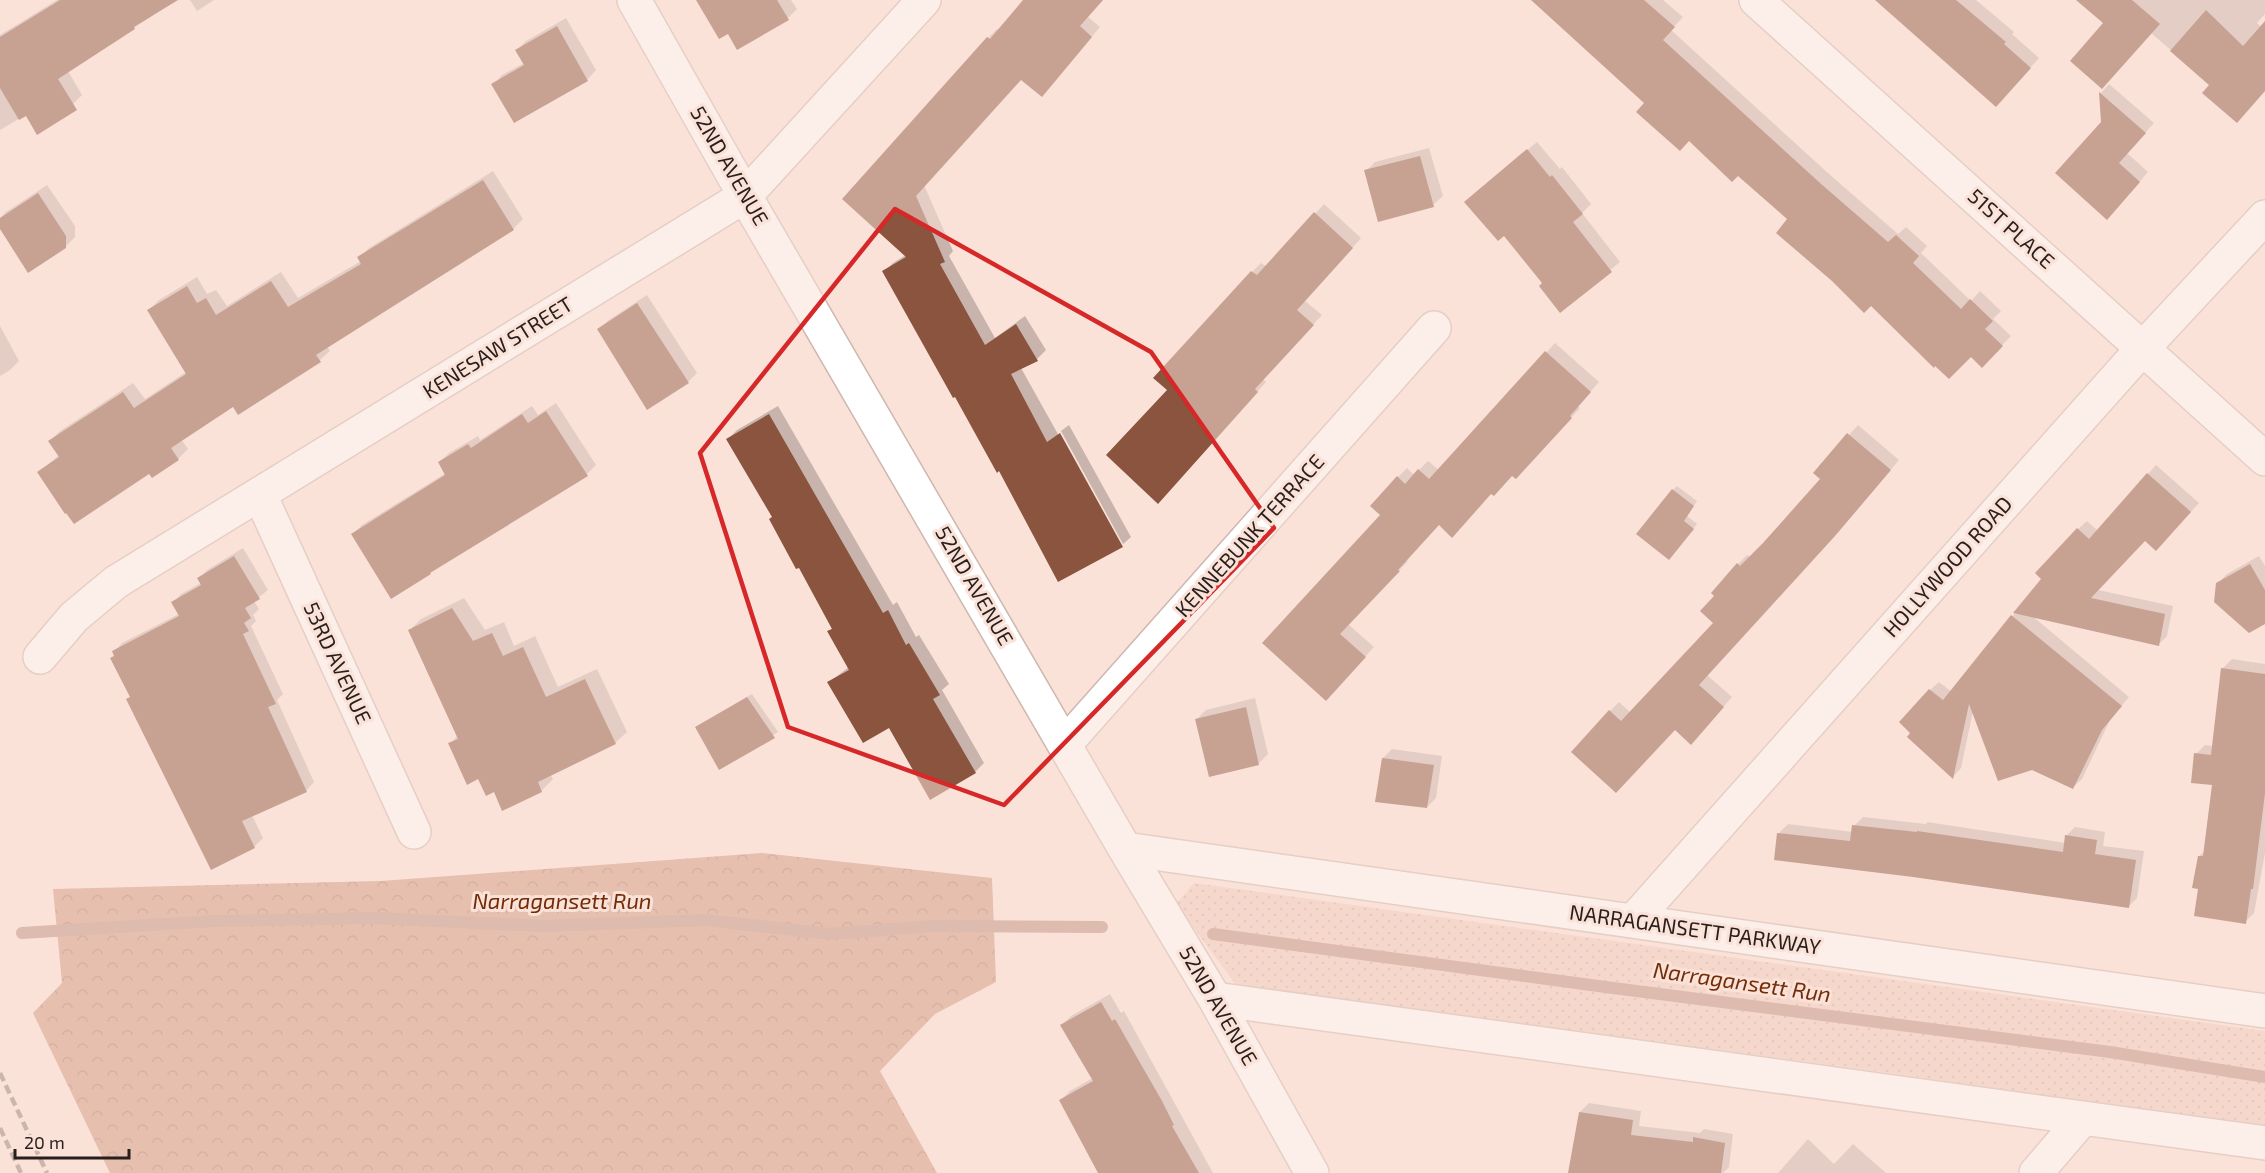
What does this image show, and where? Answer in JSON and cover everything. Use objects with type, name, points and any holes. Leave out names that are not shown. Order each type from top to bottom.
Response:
[{"type":"street","name":"52ND AVENUE","points":[[634,0],[745,196],[1066,743],[1125,849],[1215,999],[1312,1173]]},
{"type":"street","name":"KENESAW STREET","points":[[40,657],[74,617],[116,582],[745,196],[924,0]]},
{"type":"street","name":"51ST PLACE","points":[[1756,0],[2265,459]]},
{"type":"street","name":"HOLLYWOOD ROAD","points":[[1633,921],[2143,348],[2265,217]]},
{"type":"street","name":"KENNEBUNK TERRACE","points":[[1066,743],[1434,328]]},
{"type":"street","name":"53RD AVENUE","points":[[260,495],[414,832]]},
{"type":"street","name":"NARRAGANSETT PARKWAY","points":[[1125,849],[2265,1011]]},
{"type":"street","points":[[1215,999],[2265,1143]]},
{"type":"street","points":[[2036,1173],[2083,1118]]},
{"type":"highlighted area","points":[[895,209],[1151,352],[1274,528],[1004,805],[788,727],[700,453]]},
{"type":"green space","points":[[762,853],[992,878],[996,982],[935,1014],[880,1071],[937,1173],[110,1173],[33,1013],[62,983],[53,889],[381,881]]},
{"type":"shaded area","points":[[1194,883],[2265,1031],[2265,1128],[1898,1074],[1237,986],[1176,904]]},
{"type":"building","points":[[60,0],[178,0],[58,79],[77,110],[37,135],[26,116],[19,120],[0,88],[0,37]]},
{"type":"building","points":[[696,0],[777,0],[789,20],[737,50],[728,34],[719,39]]},
{"type":"building","points":[[1023,0],[1103,0],[1080,26],[1092,37],[1042,97],[1021,80],[916,196],[945,262],[940,264],[985,345],[1016,324],[1038,361],[1011,374],[1047,442],[1060,433],[1123,547],[1058,582],[999,471],[997,473],[955,397],[953,398],[882,271],[906,257],[842,199],[987,37],[990,39]]},
{"type":"building","points":[[1531,0],[1644,0],[1675,27],[1663,40],[1888,242],[1896,235],[1919,256],[1913,263],[1961,309],[1970,299],[1993,321],[1985,329],[2003,346],[1982,368],[1971,357],[1949,379],[1935,366],[1934,368],[1871,306],[1864,313],[1832,281],[1776,233],[1787,219],[1738,176],[1732,182],[1689,141],[1680,151],[1636,112],[1644,103]]},
{"type":"building","points":[[1875,0],[1956,0],[2006,42],[2004,44],[2031,68],[1996,107]]},
{"type":"building","points":[[2076,0],[2132,0],[2160,24],[2102,89],[2070,61],[2103,23]]},
{"type":"building","points":[[2206,10],[2243,46],[2265,21],[2265,91],[2237,123],[2202,93],[2209,85],[2170,51]]},
{"type":"building","points":[[557,26],[588,81],[514,123],[491,84],[524,65],[515,50]]},
{"type":"building","points":[[2099,92],[2146,133],[2119,163],[2140,182],[2107,220],[2055,173],[2101,122]]},
{"type":"building","points":[[1527,149],[1550,177],[1552,175],[1583,214],[1573,222],[1612,272],[1560,313],[1539,286],[1542,283],[1504,236],[1498,241],[1464,202]]},
{"type":"building","points":[[1420,156],[1434,207],[1378,222],[1364,170]]},
{"type":"building","points":[[483,180],[514,230],[316,355],[321,362],[238,415],[233,407],[171,448],[179,460],[152,478],[149,474],[74,524],[65,514],[37,472],[59,457],[48,441],[123,392],[134,408],[186,374],[147,310],[187,286],[197,303],[206,298],[216,315],[271,281],[288,307],[361,264],[357,257]]},
{"type":"building","points":[[38,193],[66,236],[66,248],[28,273],[0,229],[0,218]]},
{"type":"building","points":[[1314,212],[1353,248],[1297,310],[1314,325],[1255,389],[1258,392],[1158,504],[1106,455],[1167,390],[1153,378],[1251,271],[1257,275]]},
{"type":"building","points":[[637,303],[689,383],[647,410],[597,329]]},
{"type":"building","points":[[1545,351],[1591,392],[1570,416],[1572,418],[1516,479],[1512,476],[1494,496],[1491,494],[1452,538],[1439,525],[1398,570],[1400,571],[1340,634],[1366,657],[1326,701],[1262,643],[1380,515],[1370,506],[1397,476],[1405,484],[1418,469],[1429,479]]},
{"type":"building","points":[[546,411],[588,476],[391,599],[351,534],[445,475],[438,462],[468,444],[471,448],[522,414],[528,423]]},
{"type":"building","points":[[769,414],[883,613],[888,610],[906,645],[909,643],[940,695],[933,699],[976,773],[930,800],[889,728],[863,743],[827,682],[849,670],[827,631],[832,629],[799,568],[796,569],[769,519],[772,517],[726,439]]},
{"type":"building","points":[[1847,433],[1891,470],[1835,536],[1699,685],[1724,707],[1691,745],[1675,730],[1616,793],[1571,752],[1609,710],[1621,721],[1713,623],[1700,611],[1714,596],[1711,593],[1737,563],[1740,566],[1763,543],[1820,479],[1813,473]]},
{"type":"building","points":[[2147,473],[2191,512],[2156,551],[2145,541],[2091,598],[2165,614],[2159,646],[2013,613],[2041,579],[2035,573],[2077,528],[2089,539]]},
{"type":"building","points":[[1672,489],[1694,506],[1684,521],[1694,529],[1669,560],[1636,534]]},
{"type":"building","points":[[234,556],[260,599],[245,608],[251,618],[244,623],[249,631],[243,634],[276,704],[268,707],[307,792],[242,821],[255,848],[211,870],[126,699],[130,697],[110,658],[114,656],[112,651],[179,616],[171,602],[201,585],[197,578]]},
{"type":"building","points":[[2250,564],[2265,590],[2265,624],[2249,633],[2214,602],[2216,583]]},
{"type":"building","points":[[452,608],[473,641],[492,633],[503,656],[523,647],[546,697],[585,679],[616,744],[538,782],[542,792],[502,811],[494,792],[486,796],[478,779],[467,785],[448,743],[458,739],[408,630]]},
{"type":"building","points":[[2011,615],[2122,706],[2102,730],[2073,789],[2032,770],[1998,781],[1969,704],[1953,779],[1907,737],[1910,733],[1899,722],[1929,689],[1943,700]]},
{"type":"building","points":[[2221,668],[2265,674],[2265,793],[2253,889],[2251,889],[2246,924],[2194,916],[2198,889],[2192,888],[2198,856],[2203,856],[2212,785],[2191,783],[2194,753],[2211,755]]},
{"type":"building","points":[[747,697],[775,738],[719,770],[695,727]]},
{"type":"building","points":[[1246,707],[1259,765],[1209,777],[1195,719]]},
{"type":"building","points":[[1382,758],[1434,765],[1427,808],[1375,802]]},
{"type":"building","points":[[1852,825],[1917,831],[2063,852],[2065,835],[2097,840],[2095,854],[2136,860],[2129,908],[1774,860],[1777,833],[1850,841]]},
{"type":"building","points":[[1101,1002],[1112,1021],[1115,1019],[1162,1101],[1174,1125],[1172,1126],[1199,1173],[1098,1173],[1059,1100],[1093,1081],[1060,1025]]},
{"type":"building","points":[[1579,1112],[1633,1120],[1631,1135],[1693,1142],[1693,1137],[1725,1143],[1721,1173],[1568,1173]]},
{"type":"waterway","name":"Narragansett Run","points":[[22,933],[215,921],[373,918],[545,926],[705,920],[830,934],[932,926],[1102,927]]},
{"type":"waterway","name":"Narragansett Run","points":[[1213,934],[2110,1052],[2265,1077]]},
{"type":"railway","points":[[0,1073],[47,1173]]},
{"type":"railway","points":[[0,1128],[21,1173]]}]
